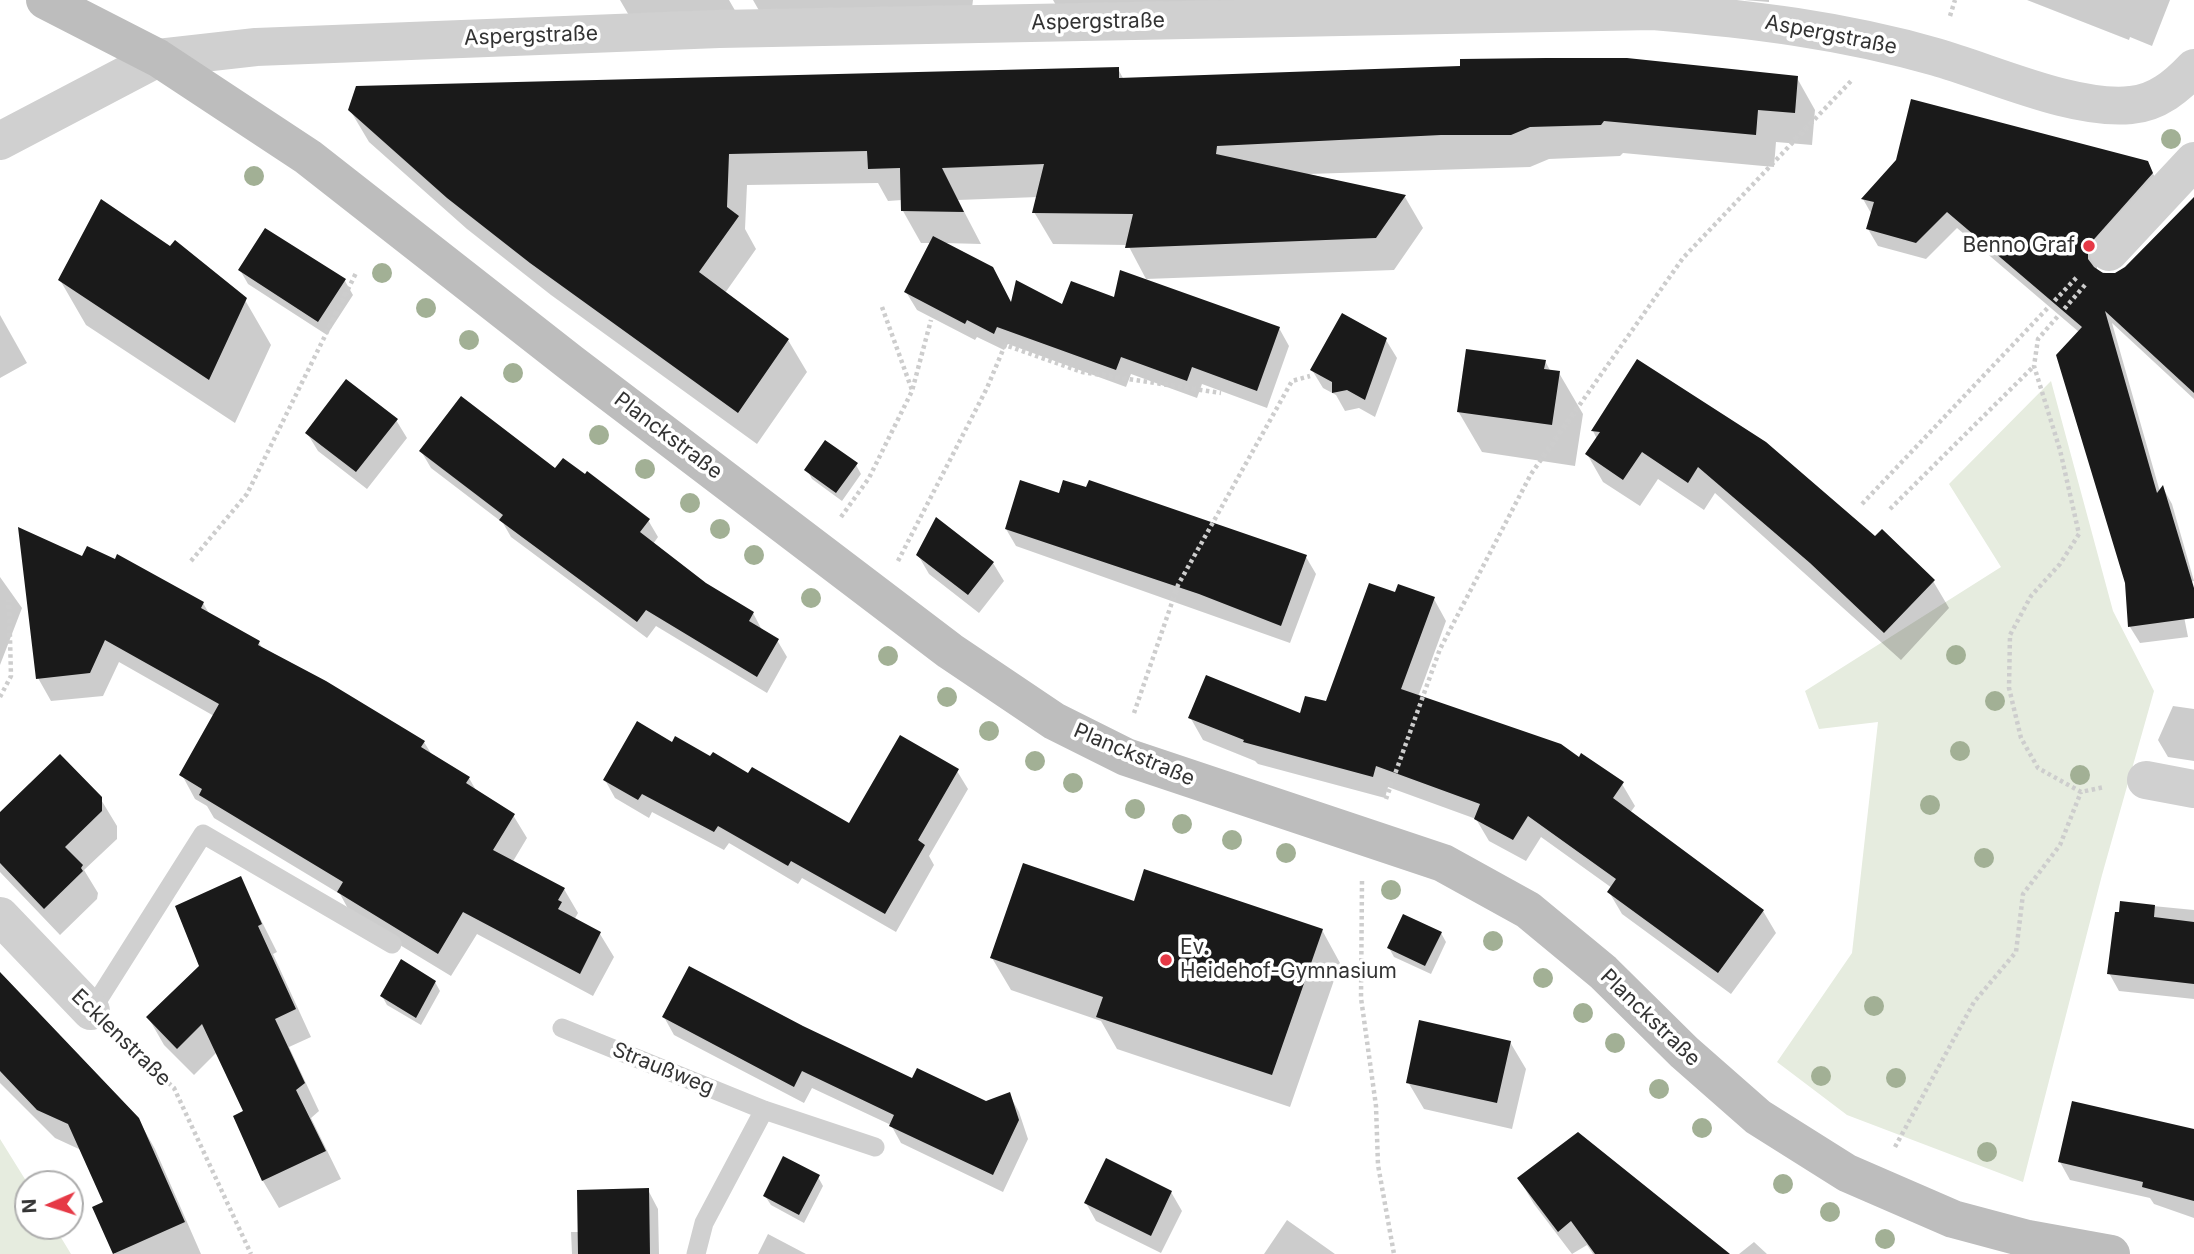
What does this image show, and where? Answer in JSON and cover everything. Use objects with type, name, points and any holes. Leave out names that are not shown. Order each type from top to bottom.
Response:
[{"type":"main road","name":"Planckstraße","points":[[45,0],[158,58],[316,163],[571,363],[950,650],[1054,721],[1120,754],[1248,800],[1443,863],[1528,910],[1603,972],[1684,1052],[1758,1117],[1847,1173],[1952,1219],[2028,1239],[2111,1254]]},
{"type":"street","name":"Aspergstraße","points":[[0,141],[158,58],[340,41],[733,29],[1653,10],[1773,21],[1881,43],[1936,57],[2052,94],[2103,105],[2133,105],[2172,90],[2194,68]]},
{"type":"street","points":[[2100,266],[2194,161]]},
{"type":"street","points":[[2146,780],[2194,789]]},
{"type":"street","name":"Ecklenstraße","points":[[0,916],[91,1011]]},
{"type":"lane","points":[[91,1011],[203,834],[392,944]]},
{"type":"lane","name":"Straußweg","points":[[562,1028],[764,1110],[875,1147]]},
{"type":"lane","points":[[696,1254],[704,1223],[764,1110]]},
{"type":"path","points":[[1394,1254],[1378,1165],[1376,1105],[1361,998],[1359,891],[1372,838],[1440,649],[1531,474],[1683,258],[1841,94]]},
{"type":"path","points":[[2100,266],[2038,339],[2034,366],[2060,450],[2079,534],[2060,564],[2031,596],[2010,635],[2009,688],[2021,738],[2038,768],[2081,792],[2146,780]]},
{"type":"path","points":[[191,561],[247,494],[357,271]]},
{"type":"path","points":[[1863,504],[2053,304]]},
{"type":"path","points":[[882,307],[912,391]]},
{"type":"path","points":[[869,478],[912,391],[930,320]]},
{"type":"path","points":[[880,596],[987,388],[1005,345],[1082,372],[1221,393]]},
{"type":"path","points":[[1890,509],[2034,366]]},
{"type":"path","points":[[1120,754],[1178,585],[1292,381],[1310,376]]},
{"type":"path","points":[[0,697],[11,676],[9,600]]},
{"type":"path","points":[[1875,1185],[1973,1002],[2016,952],[2023,894],[2060,845],[2081,792]]},
{"type":"path","name":"Ecklenstraße","points":[[91,1011],[174,1088],[251,1254]]},
{"type":"shaded area","points":[[2051,381],[2113,611],[2154,691],[2102,875],[2023,1182],[1847,1115],[1777,1062],[1852,953],[1878,722],[1819,729],[1805,691],[2001,567],[1949,484]]},
{"type":"shaded area","points":[[0,1139],[19,1170],[14,1170],[14,1240],[62,1240],[71,1254],[0,1254]]},
{"type":"building","points":[[1627,58],[1798,76],[1795,113],[1758,110],[1756,135],[1604,121],[1601,125],[1530,127],[1511,135],[1441,135],[1217,146],[1216,154],[1406,195],[1376,238],[1125,248],[1133,214],[1032,213],[1044,164],[942,168],[964,212],[901,211],[900,168],[868,169],[867,151],[729,154],[727,207],[739,216],[699,272],[789,339],[738,413],[530,263],[447,198],[348,110],[356,86],[1119,67],[1119,78],[1460,66],[1460,59]]},
{"type":"building","points":[[1911,99],[2148,161],[2153,173],[2088,246],[2088,259],[2103,273],[2115,273],[2125,267],[2194,197],[2194,393],[2105,311],[2157,493],[2163,485],[2194,588],[2194,618],[2128,627],[2125,583],[2056,355],[2082,327],[1947,212],[1916,243],[1866,229],[1874,202],[1861,199],[1896,160]]},
{"type":"building","points":[[101,199],[170,246],[175,240],[247,298],[209,380],[58,280]]},
{"type":"building","points":[[265,228],[346,279],[318,322],[238,270]]},
{"type":"building","points":[[933,236],[993,267],[1011,302],[1016,280],[1062,304],[1071,281],[1114,297],[1120,270],[1280,327],[1257,391],[1192,367],[1187,381],[1121,357],[1116,370],[997,327],[994,334],[967,320],[965,324],[904,292]]},
{"type":"building","points":[[1342,313],[1387,338],[1365,400],[1347,390],[1332,393],[1332,382],[1310,370]]},
{"type":"building","points":[[1466,349],[1546,360],[1544,369],[1560,371],[1552,425],[1457,412]]},
{"type":"building","points":[[1637,359],[1766,442],[1875,536],[1882,529],[1935,580],[1884,633],[1810,563],[1698,467],[1688,483],[1642,452],[1623,480],[1585,454],[1600,432],[1591,431]]},
{"type":"building","points":[[346,379],[398,419],[356,472],[305,433]]},
{"type":"building","points":[[461,396],[555,468],[563,458],[585,474],[587,471],[650,519],[640,532],[706,583],[754,612],[749,621],[779,639],[757,677],[646,610],[637,622],[499,520],[503,515],[419,451]]},
{"type":"building","points":[[825,440],[858,463],[836,493],[804,470]]},
{"type":"building","points":[[1020,480],[1059,493],[1063,480],[1086,487],[1089,480],[1307,555],[1281,626],[1199,594],[1005,529]]},
{"type":"building","points":[[936,517],[994,562],[968,595],[916,555]]},
{"type":"building","points":[[18,527],[82,556],[87,546],[115,559],[117,554],[204,602],[201,608],[260,641],[258,645],[326,681],[425,741],[421,747],[470,777],[466,783],[515,814],[493,850],[565,888],[558,900],[562,902],[558,909],[601,932],[580,974],[463,912],[438,954],[337,892],[343,882],[199,795],[202,789],[179,775],[219,704],[105,640],[90,673],[36,679]]},
{"type":"building","points":[[1369,583],[1395,592],[1398,584],[1435,597],[1401,689],[1561,744],[1579,757],[1581,753],[1624,782],[1613,798],[1764,910],[1718,973],[1607,892],[1616,879],[1528,816],[1513,840],[1474,819],[1480,804],[1376,766],[1373,777],[1243,742],[1244,740],[1188,718],[1206,675],[1300,713],[1305,696],[1326,701]]},
{"type":"building","points":[[637,721],[672,742],[675,736],[710,756],[713,752],[748,773],[752,767],[849,823],[900,735],[959,769],[918,840],[925,845],[885,914],[791,861],[788,866],[718,826],[714,832],[642,794],[638,800],[603,780]]},
{"type":"building","points":[[60,754],[102,797],[102,811],[65,847],[83,865],[83,871],[44,909],[0,863],[0,812]]},
{"type":"building","points":[[1023,863],[1134,901],[1144,869],[1323,929],[1272,1075],[1096,1017],[1103,997],[990,958]]},
{"type":"building","points":[[241,876],[262,924],[258,926],[296,1009],[275,1019],[305,1083],[296,1090],[326,1151],[262,1181],[233,1116],[243,1111],[202,1024],[177,1049],[146,1017],[199,966],[175,906]]},
{"type":"building","points":[[2120,901],[2155,905],[2154,917],[2194,922],[2194,984],[2107,974],[2115,912],[2119,912]]},
{"type":"building","points":[[1403,914],[1442,932],[1425,966],[1387,948]]},
{"type":"building","points":[[401,959],[436,981],[416,1018],[380,996]]},
{"type":"building","points":[[689,966],[803,1026],[912,1078],[917,1068],[986,1101],[1010,1092],[1019,1120],[993,1175],[889,1126],[894,1115],[802,1071],[794,1087],[662,1017]]},
{"type":"building","points":[[0,972],[139,1118],[185,1222],[113,1254],[92,1207],[103,1202],[68,1124],[37,1110],[0,1071]]},
{"type":"building","points":[[1419,1020],[1511,1041],[1497,1103],[1406,1083]]},
{"type":"building","points":[[2072,1101],[2194,1129],[2194,1201],[2142,1187],[2143,1182],[2058,1162]]},
{"type":"building","points":[[1578,1132],[1730,1254],[1595,1254],[1571,1221],[1558,1232],[1517,1178]]},
{"type":"building","points":[[783,1156],[820,1175],[799,1215],[763,1196]]},
{"type":"building","points":[[1106,1158],[1172,1191],[1151,1236],[1084,1203]]},
{"type":"building","points":[[649,1188],[650,1254],[578,1254],[577,1190]]},
{"type":"place","name":"Benno Graf","points":[[2089,246]]},
{"type":"place","name":"Ev. Heidehof-Gymnasium","points":[[1166,960]]}]
